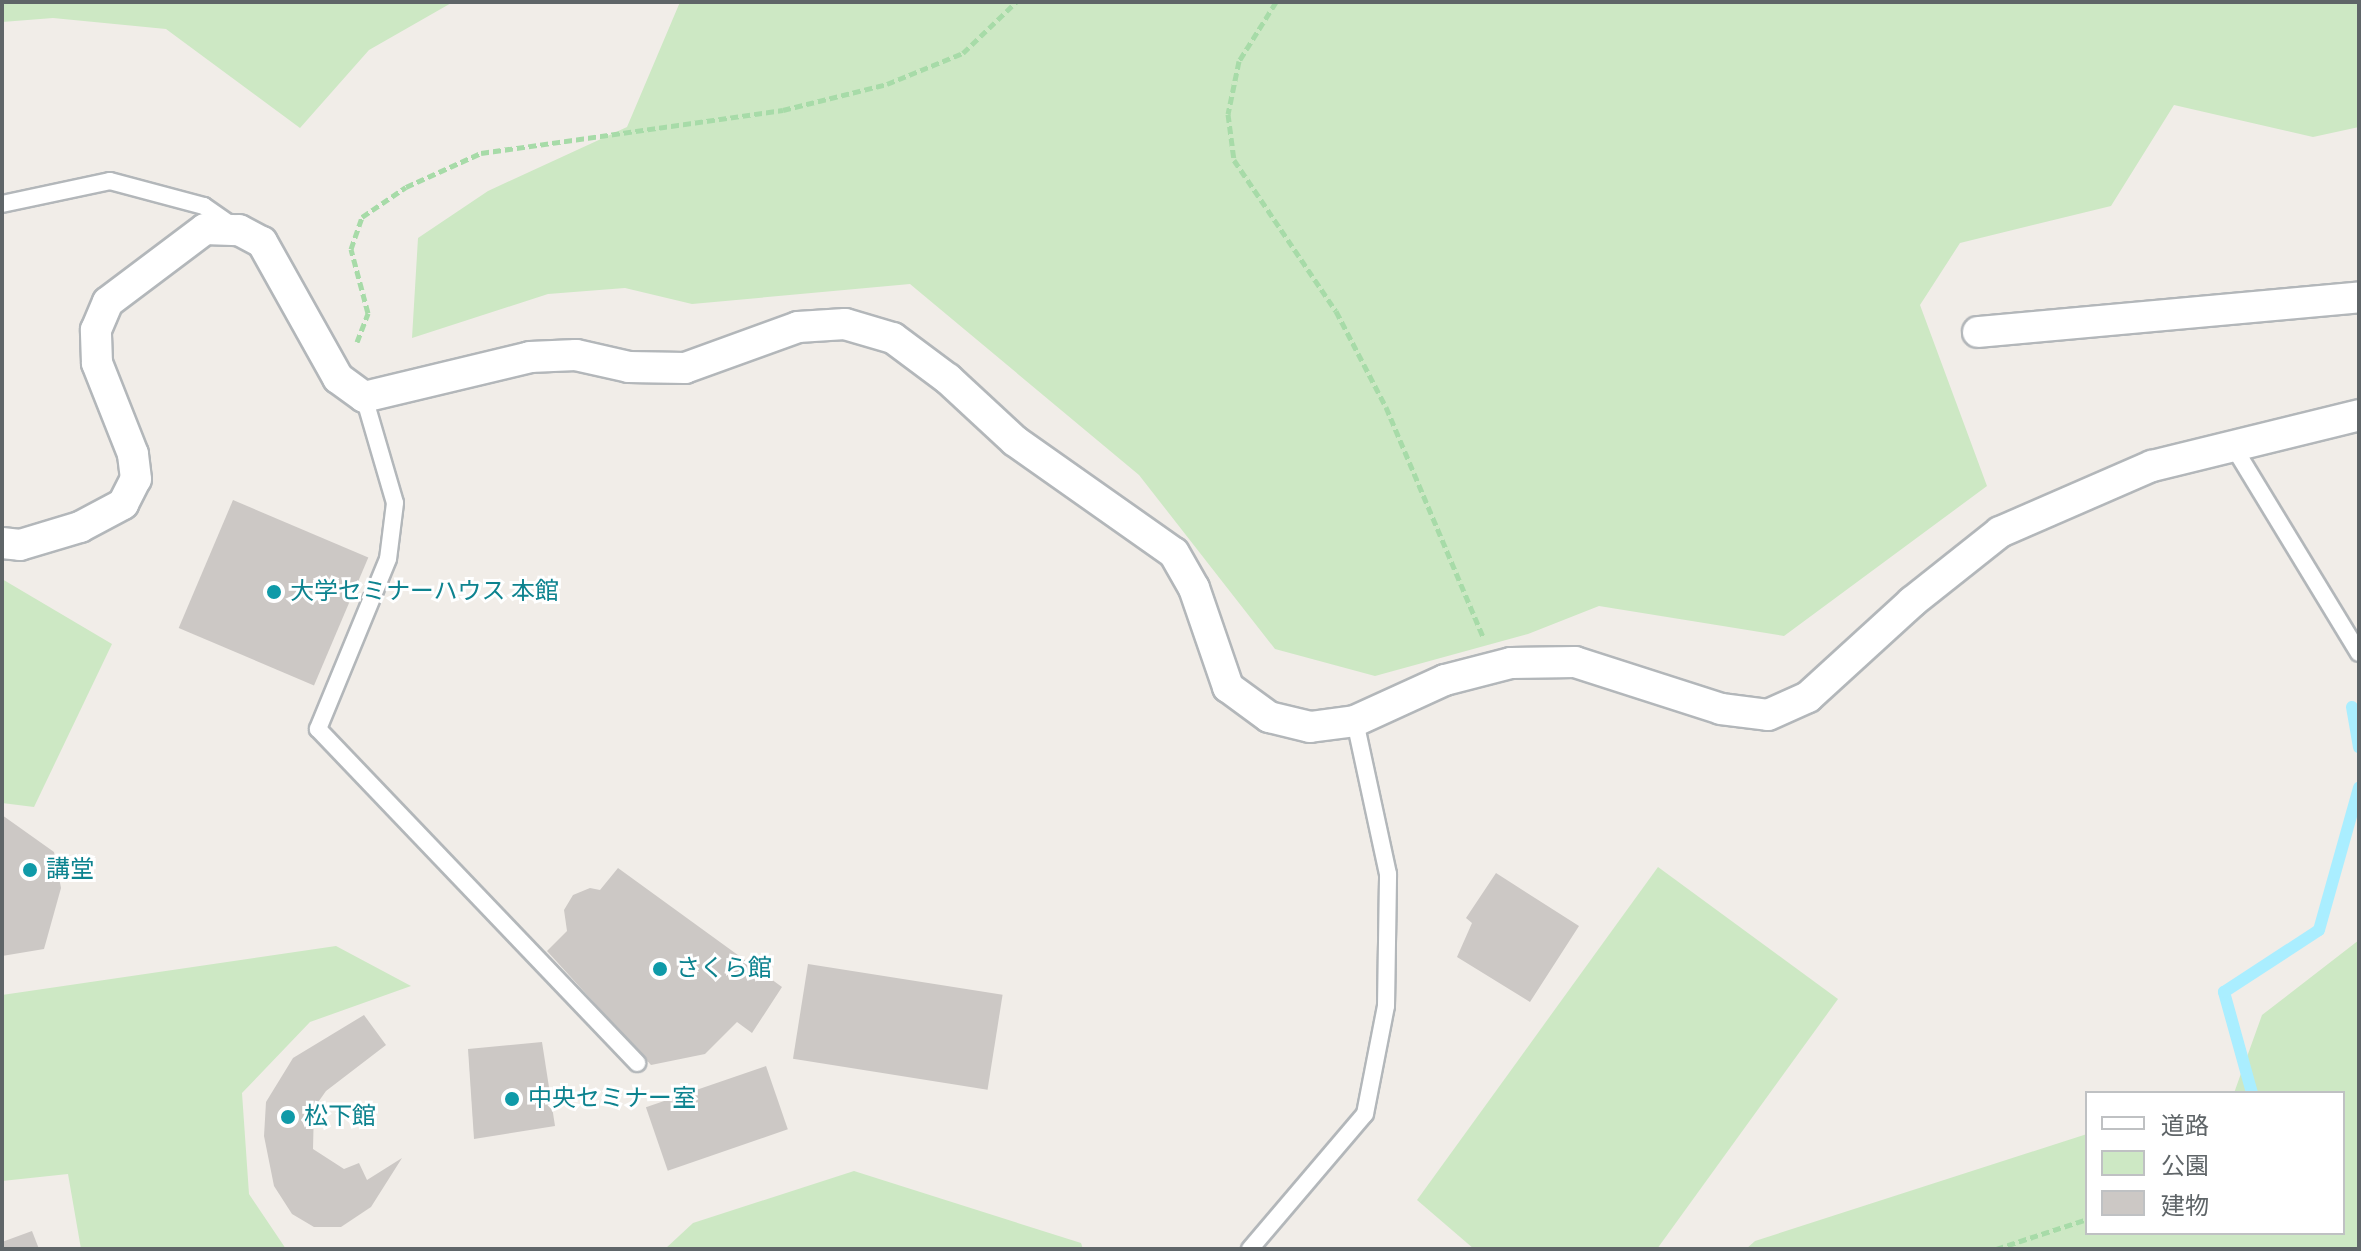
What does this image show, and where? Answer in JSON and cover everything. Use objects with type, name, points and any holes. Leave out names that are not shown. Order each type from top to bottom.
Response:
[{"type":"street","points":[[2,543],[20,545],[80,527],[123,504],[136,479],[133,454],[97,363],[96,330],[108,302],[205,229],[239,230],[262,242],[338,378],[364,397],[530,357],[576,355],[629,367],[685,368],[798,327],[845,324],[893,338],[948,379],[1015,441],[1174,553],[1194,588],[1228,687],[1269,717],[1310,727],[1355,721],[1445,680],[1493,668],[1575,662],[1721,709],[1768,715],[1808,697],[1912,602],[2000,532],[2152,466],[2359,415]]},
{"type":"street","points":[[1978,332],[2359,297]]},
{"type":"lane","points":[[2,204],[110,181],[204,206],[239,230]]},
{"type":"lane","points":[[364,397],[395,503],[388,559],[318,729],[637,1063]]},
{"type":"lane","points":[[2233,446],[2359,653]]},
{"type":"lane","points":[[1250,1249],[1365,1114],[1386,1006],[1388,874],[1355,721]]},
{"type":"path","points":[[338,378],[368,313],[351,249],[362,217],[406,187],[481,153],[768,112],[887,84],[963,53],[1016,2]]},
{"type":"path","points":[[1276,2],[1239,61],[1228,114],[1234,160],[1336,311],[1386,407],[1476,615],[1493,668]]},
{"type":"path","points":[[1996,1249],[2085,1220]]},
{"type":"green space","points":[[2,2],[453,2],[369,50],[300,128],[166,29],[53,18],[2,22]]},
{"type":"green space","points":[[680,2],[2359,2],[2359,127],[2313,137],[2174,105],[2111,206],[1960,243],[1920,305],[1987,486],[1784,636],[1599,606],[1528,634],[1375,676],[1275,649],[1139,475],[910,284],[692,304],[625,288],[548,294],[412,338],[418,238],[488,191],[627,127]]},
{"type":"green space","points":[[2,579],[112,644],[34,807],[2,803]]},
{"type":"green space","points":[[1658,867],[1838,999],[1657,1249],[1474,1249],[1417,1200]]},
{"type":"green space","points":[[2359,940],[2359,1249],[1746,1249],[1755,1241],[2085,1135],[2085,1235],[2345,1235],[2345,1091],[2235,1091],[2262,1015]]},
{"type":"green space","points":[[336,946],[411,986],[310,1022],[242,1093],[249,1194],[286,1249],[81,1249],[68,1174],[2,1181],[2,995]]},
{"type":"green space","points":[[854,1171],[1081,1243],[1083,1249],[665,1249],[693,1223]]},
{"type":"building","name":"大学セミナーハウス 本館","points":[[233,500],[368,557],[314,685],[179,628]]},
{"type":"building","name":"講堂","points":[[2,815],[54,852],[61,888],[44,949],[2,956]]},
{"type":"building","name":"さくら館","points":[[618,868],[782,987],[752,1033],[737,1022],[705,1054],[651,1065],[547,951],[567,931],[564,910],[573,895],[590,888],[600,890]]},
{"type":"building","points":[[1496,873],[1579,926],[1530,1002],[1457,957],[1472,923],[1466,918]]},
{"type":"building","points":[[808,964],[1003,995],[988,1090],[793,1059]]},
{"type":"building","name":"松下館","points":[[364,1015],[386,1045],[326,1091],[314,1108],[313,1149],[344,1169],[359,1163],[367,1180],[402,1158],[371,1207],[341,1227],[314,1227],[292,1214],[274,1186],[264,1136],[266,1102],[293,1058]]},
{"type":"building","name":"中央セミナー室","points":[[542,1042],[555,1126],[474,1139],[468,1049]]},
{"type":"building","points":[[766,1066],[788,1129],[668,1171],[646,1107]]},
{"type":"building","points":[[32,1231],[39,1249],[2,1249],[2,1242]]},
{"type":"waterway","points":[[2352,707],[2359,747]]},
{"type":"waterway","points":[[2251,1091],[2224,992],[2319,930],[2359,788]]},
{"type":"place","name":"大学セミナーハウス 本館","points":[[274,592]]},
{"type":"place","name":"講堂","points":[[30,870]]},
{"type":"place","name":"さくら館","points":[[660,969]]},
{"type":"place","name":"中央セミナー室","points":[[512,1099]]},
{"type":"place","name":"松下館","points":[[288,1117]]}]
